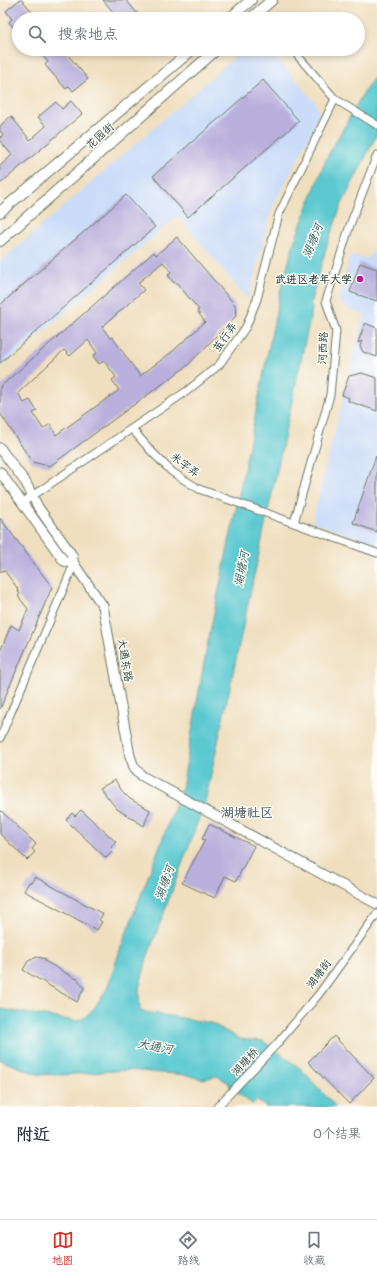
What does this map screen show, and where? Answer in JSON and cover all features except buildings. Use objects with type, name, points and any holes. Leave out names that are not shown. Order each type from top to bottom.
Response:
[{"type":"main road","points":[[237,12],[251,0]]},
{"type":"main road","points":[[265,12],[272,0]]},
{"type":"main road","name":"花园街","points":[[0,212],[185,56]]},
{"type":"main road","name":"花园街","points":[[0,241],[209,56]]},
{"type":"street","points":[[298,56],[335,99],[347,108],[377,125]]},
{"type":"street","name":"茧行弄","points":[[22,503],[187,391],[219,365],[246,327],[256,299],[279,214],[335,99]]},
{"type":"street","name":"河西路","points":[[294,524],[330,395],[336,332],[326,301],[350,225],[377,155]]},
{"type":"street","name":"米字弄","points":[[132,429],[172,472],[199,489],[294,524]]},
{"type":"street","name":"大通东路","points":[[0,448],[26,483],[38,507],[72,555],[74,564],[103,606],[130,756],[134,767],[142,776],[212,812],[377,904]]},
{"type":"street","name":"大通东路","points":[[0,472],[64,561],[74,564]]},
{"type":"street","points":[[294,524],[377,553]]},
{"type":"street","points":[[0,738],[74,564]]},
{"type":"street","name":"湖塘街","points":[[276,1045],[319,994],[377,914]]},
{"type":"street","name":"湖塘桥","points":[[217,1107],[276,1045]]},
{"type":"shaded area","points":[[236,56],[275,56],[316,103],[319,114],[314,127],[272,208],[248,300],[178,216],[0,368],[0,262]]},
{"type":"shaded area","points":[[377,247],[377,544],[312,522],[364,315],[346,308],[338,300],[351,254],[367,259]]},
{"type":"water","points":[[377,73],[377,134],[341,206],[327,245],[310,304],[312,309],[205,802],[147,958],[139,989],[140,1011],[211,1023],[240,1039],[263,1041],[301,1069],[336,1107],[266,1107],[257,1100],[252,1104],[230,1087],[229,1083],[217,1076],[202,1079],[187,1075],[127,1070],[62,1075],[37,1074],[0,1060],[0,1009],[76,1021],[84,1018],[94,1008],[107,989],[121,947],[182,788],[207,646],[280,292],[294,243],[325,161],[362,95]]},
{"type":"place","name":"武进区老年大学","points":[[360,279]]},
{"type":"district","name":"湖塘社区","points":[[247,813]]},
{"type":"water label","name":"湖塘河","points":[[313,241]]},
{"type":"water label","name":"湖塘河","points":[[242,569]]},
{"type":"water label","name":"湖塘河","points":[[165,883]]},
{"type":"water label","name":"大通河","points":[[155,1047]]}]
